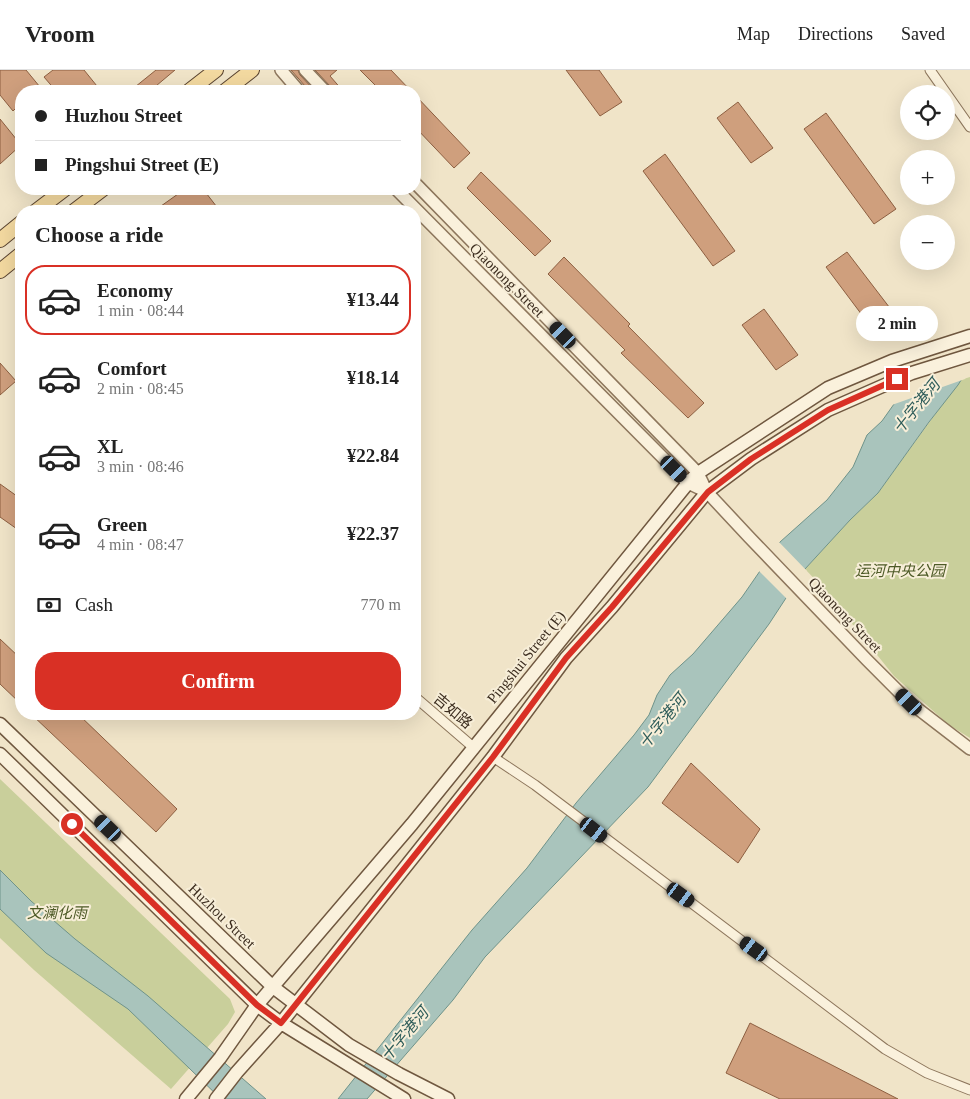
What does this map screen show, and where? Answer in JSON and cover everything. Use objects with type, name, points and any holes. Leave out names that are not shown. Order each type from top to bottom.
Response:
[{"type":"main road","points":[[197,85],[216,70]]},
{"type":"main road","points":[[233,85],[252,70]]},
{"type":"main road","points":[[44,205],[57,195]]},
{"type":"main road","points":[[82,205],[95,195]]},
{"type":"main road","points":[[0,240],[15,228]]},
{"type":"main road","points":[[0,271],[15,259]]},
{"type":"main road","name":"Pingshui Street (E)","points":[[186,1099],[220,1058],[257,1005],[412,824],[698,473],[828,388],[892,361],[970,336]]},
{"type":"main road","points":[[217,1098],[237,1072],[281,1023],[493,757],[566,658],[612,607],[708,492],[751,459],[828,410],[912,373],[970,355]]},
{"type":"main road","name":"Huzhou Street","points":[[0,724],[272,988],[348,1045],[448,1099]]},
{"type":"main road","points":[[0,754],[257,1005],[281,1023],[404,1099]]},
{"type":"street","points":[[281,70],[294,85]]},
{"type":"street","points":[[305,70],[319,85]]},
{"type":"street","points":[[930,70],[970,127]]},
{"type":"street","name":"Qiaonong Street","points":[[421,190],[698,473],[708,492],[866,660],[909,702],[970,749]]},
{"type":"street","name":"Qiaonong Street","points":[[402,195],[412,205]]},
{"type":"street","name":"Qiaonong Street","points":[[421,214],[688,483],[708,492]]},
{"type":"street","name":"吉如路","points":[[421,702],[473,747]]},
{"type":"street","points":[[493,757],[535,785],[608,842],[885,1049],[927,1073],[970,1090]]},
{"type":"green space","name":"运河中央公园","points":[[970,377],[970,738],[949,725],[894,676],[825,590],[805,569],[878,493],[960,380]]},
{"type":"green space","name":"文澜化雨","points":[[0,779],[230,999],[235,1012],[228,1024],[171,1089],[0,938]]},
{"type":"water","name":"十字港河","points":[[970,366],[878,493],[805,569],[769,624],[648,787],[485,957],[453,1000],[367,1099],[338,1099],[472,930],[527,868],[576,803],[634,735],[649,715],[657,695],[670,675],[693,654],[742,597],[780,542],[827,500],[853,467],[867,435],[882,421],[899,397]]},
{"type":"water","points":[[0,870],[31,901],[75,939],[148,996],[266,1099],[221,1099],[128,1009],[46,953],[0,909]]},
{"type":"pier","points":[[970,318],[970,370],[965,379],[889,406],[897,395]]},
{"type":"pier","points":[[778,541],[807,571],[788,600],[758,570]]},
{"type":"building","points":[[0,70],[26,70],[38,85],[15,85],[15,109],[13,111],[0,95]]},
{"type":"building","points":[[53,70],[84,70],[96,85],[51,85],[44,77]]},
{"type":"building","points":[[156,70],[175,70],[157,85],[137,85]]},
{"type":"building","points":[[291,70],[298,70],[309,85],[304,85]]},
{"type":"building","points":[[315,70],[337,70],[330,76],[338,85],[329,85]]},
{"type":"building","points":[[360,70],[391,70],[405,85],[375,85]]},
{"type":"building","points":[[566,70],[599,70],[622,102],[600,116]]},
{"type":"building","points":[[421,101],[470,153],[454,168],[421,133]]},
{"type":"building","points":[[738,102],[773,148],[751,163],[717,118]]},
{"type":"building","points":[[826,113],[896,209],[874,224],[804,129]]},
{"type":"building","points":[[0,119],[15,138],[15,150],[0,164]]},
{"type":"building","points":[[665,154],[735,251],[713,266],[643,171]]},
{"type":"building","points":[[481,172],[551,241],[535,256],[467,188]]},
{"type":"building","points":[[177,195],[208,195],[215,205],[162,205]]},
{"type":"building","points":[[847,252],[896,316],[874,331],[826,267]]},
{"type":"building","points":[[564,257],[630,324],[628,326],[704,403],[688,418],[621,353],[625,350],[548,274]]},
{"type":"building","points":[[764,309],[798,355],[776,370],[742,325]]},
{"type":"building","points":[[0,363],[15,382],[0,395]]},
{"type":"building","points":[[0,484],[15,495],[15,528],[0,517]]},
{"type":"building","points":[[0,639],[15,653],[15,698],[0,684]]},
{"type":"building","points":[[37,720],[84,720],[177,809],[156,832]]},
{"type":"building","points":[[691,763],[760,829],[738,863],[662,803]]},
{"type":"building","points":[[750,1023],[898,1099],[780,1099],[726,1073]]},
{"type":"route","points":[[72,824],[257,1005],[281,1023],[493,757],[566,658],[612,607],[708,492],[751,459],[828,410],[897,379]]}]
